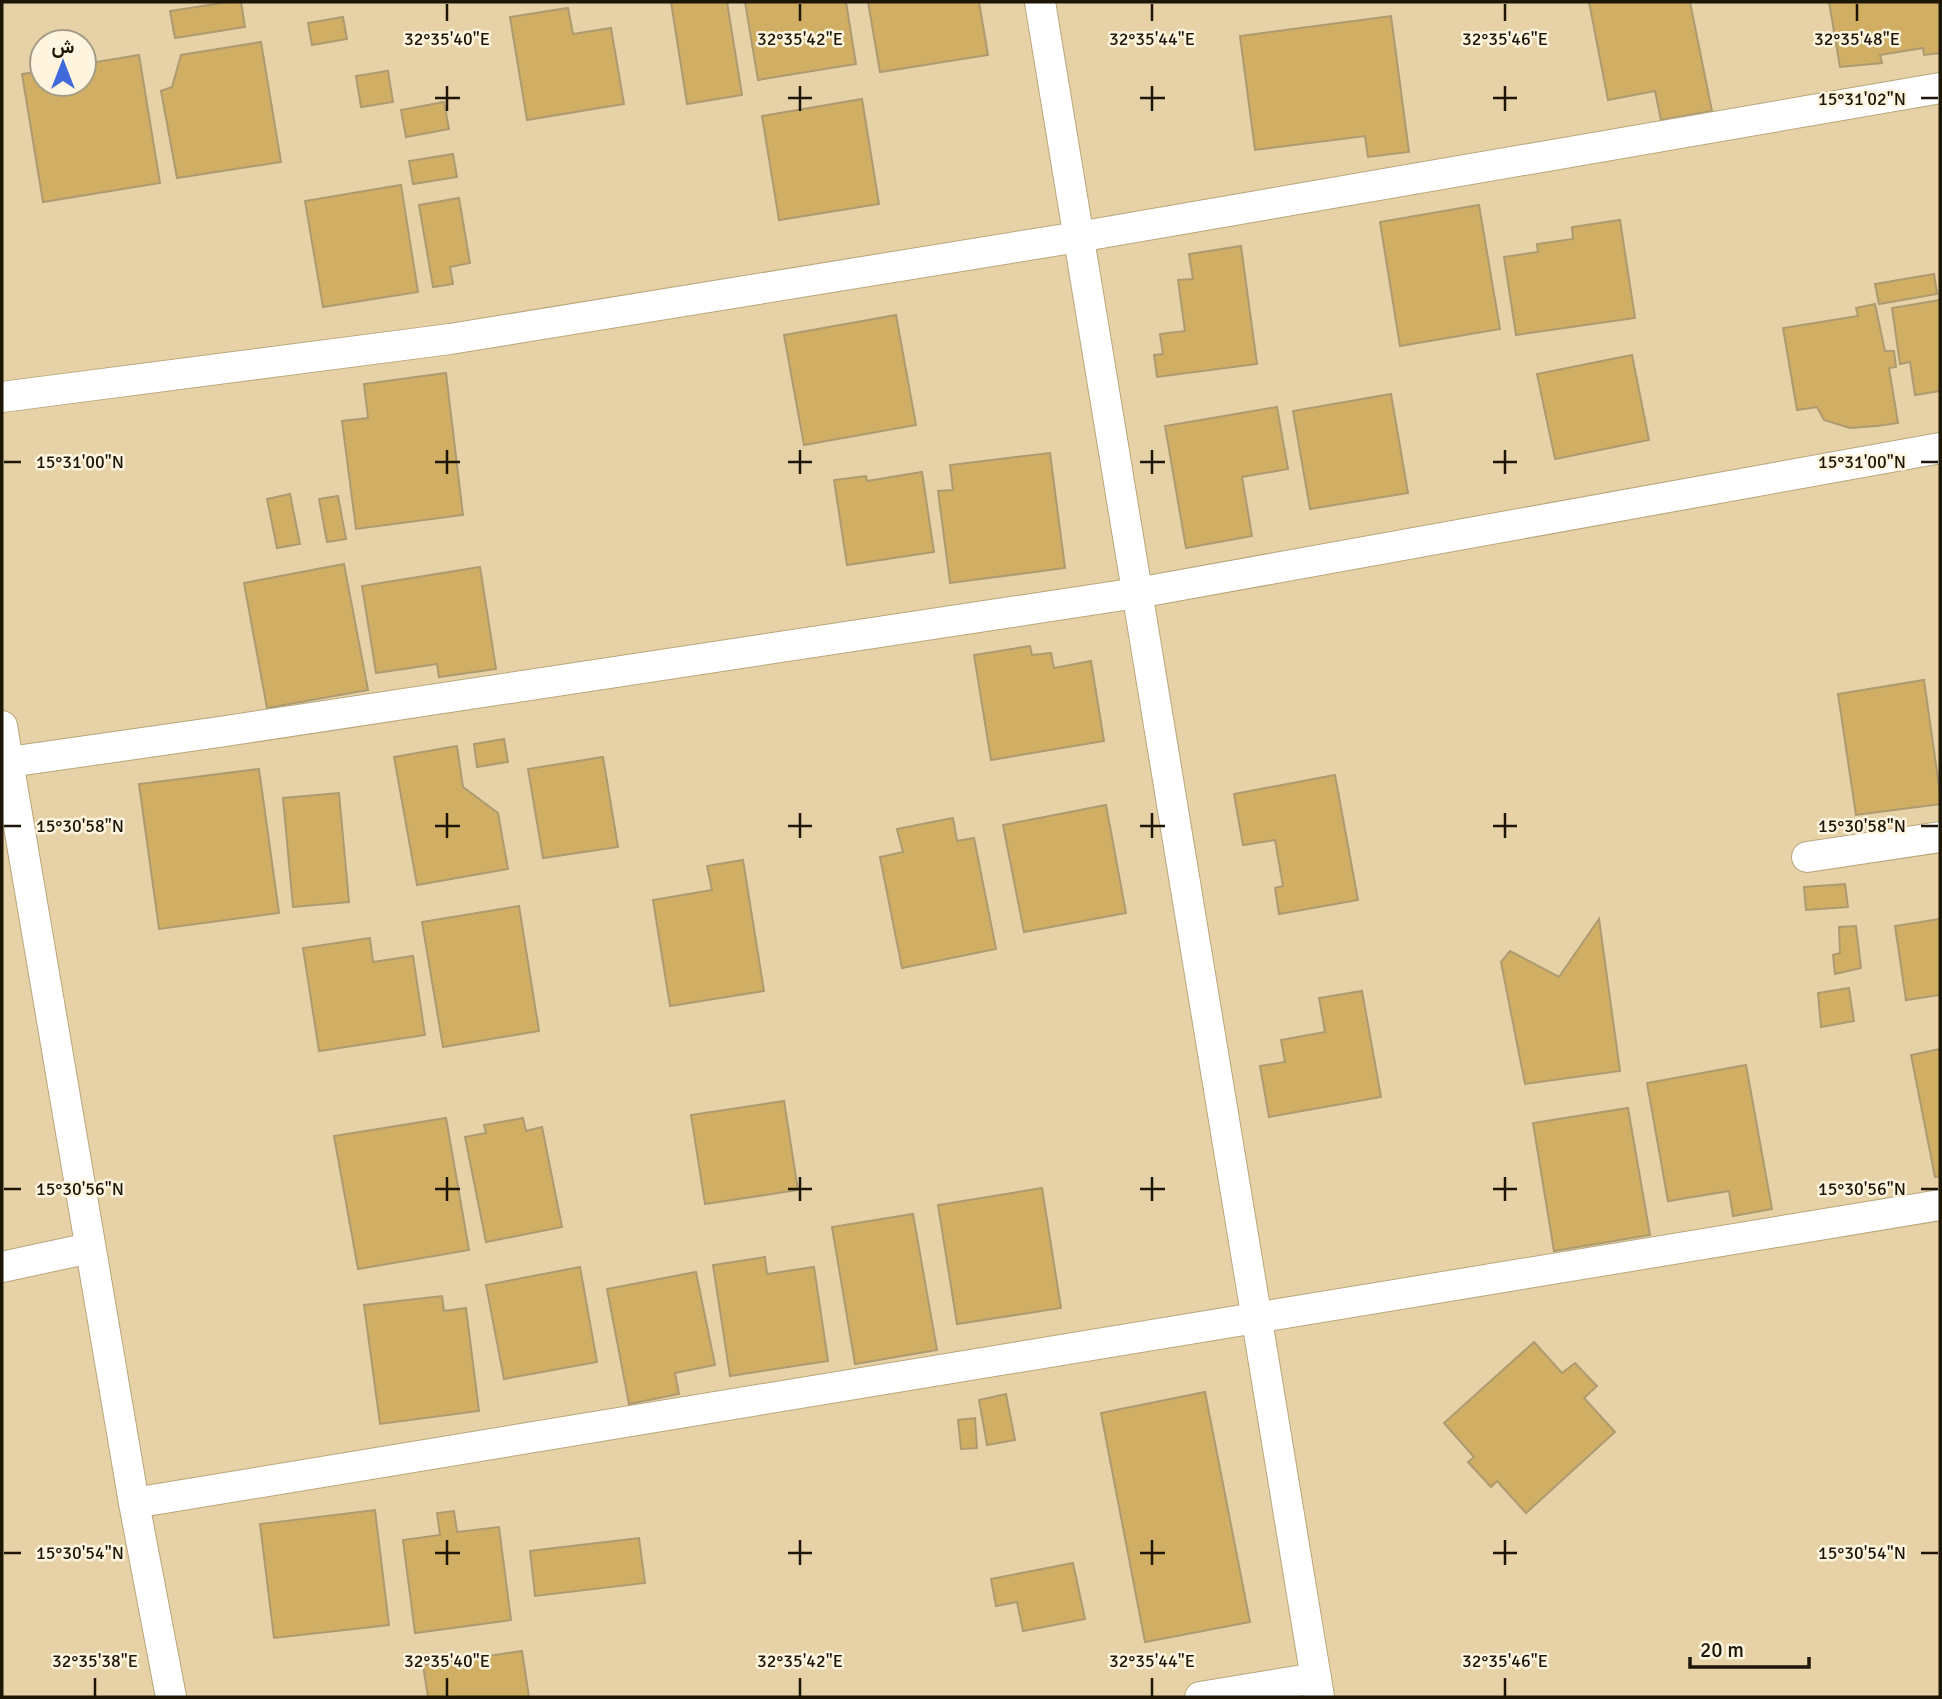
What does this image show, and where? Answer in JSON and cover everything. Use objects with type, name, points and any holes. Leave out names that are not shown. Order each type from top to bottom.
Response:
[{"type":"street","points":[[1040,2],[1318,1688],[1200,1697]]},
{"type":"street","points":[[2,397],[450,339],[1078,237],[1940,88]]},
{"type":"street","points":[[9,761],[272,724],[1137,593],[1940,448]]},
{"type":"street","points":[[2,726],[134,1503],[171,1697]]},
{"type":"street","points":[[1807,857],[1940,837]]},
{"type":"street","points":[[134,1503],[1940,1205]]},
{"type":"street","points":[[2,1267],[90,1248]]},
{"type":"building","points":[[241,2],[245,27],[175,38],[170,11]]},
{"type":"building","points":[[671,2],[727,2],[742,95],[687,104]]},
{"type":"building","points":[[745,2],[846,2],[856,64],[758,80]]},
{"type":"building","points":[[868,2],[979,2],[988,55],[880,72]]},
{"type":"building","points":[[1589,2],[1690,2],[1712,111],[1661,120],[1655,91],[1608,100]]},
{"type":"building","points":[[1829,2],[1940,2],[1940,53],[1924,55],[1923,48],[1880,55],[1882,63],[1840,67]]},
{"type":"building","points":[[568,8],[573,34],[611,28],[624,104],[527,120],[510,17]]},
{"type":"building","points":[[1391,16],[1409,152],[1368,157],[1365,136],[1255,150],[1240,36]]},
{"type":"building","points":[[343,17],[347,39],[312,45],[308,23]]},
{"type":"building","points":[[261,42],[281,162],[177,178],[161,91],[172,87],[181,55]]},
{"type":"building","points":[[139,55],[160,183],[43,202],[22,74],[28,73],[28,98],[98,98],[98,62]]},
{"type":"building","points":[[388,71],[393,102],[361,107],[356,76]]},
{"type":"building","points":[[862,99],[879,204],[779,220],[762,116]]},
{"type":"building","points":[[444,102],[449,129],[406,137],[401,110]]},
{"type":"building","points":[[453,154],[457,177],[413,184],[409,161]]},
{"type":"building","points":[[401,185],[418,292],[323,307],[305,201]]},
{"type":"building","points":[[459,198],[470,263],[450,267],[453,284],[433,287],[419,205]]},
{"type":"building","points":[[1479,205],[1500,329],[1400,346],[1380,222]]},
{"type":"building","points":[[1620,220],[1635,318],[1516,335],[1504,257],[1538,252],[1537,244],[1573,239],[1572,227]]},
{"type":"building","points":[[1241,246],[1257,364],[1157,377],[1154,355],[1163,354],[1160,334],[1185,331],[1178,280],[1193,279],[1189,254]]},
{"type":"building","points":[[1934,274],[1937,294],[1879,304],[1875,284]]},
{"type":"building","points":[[1940,300],[1940,391],[1915,395],[1910,362],[1900,364],[1892,308]]},
{"type":"building","points":[[1875,304],[1885,351],[1894,351],[1896,367],[1889,368],[1898,423],[1850,428],[1824,420],[1817,407],[1797,410],[1783,328],[1858,316],[1856,308]]},
{"type":"building","points":[[896,315],[916,425],[804,445],[784,335]]},
{"type":"building","points":[[1632,355],[1649,440],[1555,459],[1537,374]]},
{"type":"building","points":[[446,373],[463,515],[356,529],[342,421],[368,418],[364,384]]},
{"type":"building","points":[[1391,394],[1408,493],[1310,509],[1293,411]]},
{"type":"building","points":[[1277,407],[1288,469],[1242,477],[1252,536],[1186,548],[1165,426]]},
{"type":"building","points":[[1050,453],[1065,568],[950,583],[938,491],[953,490],[950,465]]},
{"type":"building","points":[[922,472],[934,552],[847,565],[834,480],[866,476],[867,481]]},
{"type":"building","points":[[290,494],[300,544],[277,548],[267,499]]},
{"type":"building","points":[[338,496],[346,539],[327,542],[319,499]]},
{"type":"building","points":[[344,564],[368,690],[267,708],[244,583]]},
{"type":"building","points":[[480,567],[496,669],[439,677],[437,664],[376,673],[362,586]]},
{"type":"building","points":[[1030,646],[1032,655],[1051,653],[1054,668],[1091,661],[1104,741],[991,760],[974,655]]},
{"type":"building","points":[[1924,680],[1940,804],[1856,815],[1838,694]]},
{"type":"building","points":[[504,739],[508,762],[477,767],[474,744]]},
{"type":"building","points":[[457,746],[463,787],[498,813],[508,869],[417,885],[394,757]]},
{"type":"building","points":[[603,757],[618,847],[543,858],[528,769]]},
{"type":"building","points":[[259,769],[279,913],[159,929],[139,784]]},
{"type":"building","points":[[1335,775],[1358,900],[1279,914],[1275,888],[1283,886],[1275,840],[1243,845],[1234,794]]},
{"type":"building","points":[[339,793],[349,902],[293,907],[283,798]]},
{"type":"building","points":[[1106,805],[1126,913],[1024,932],[1003,825]]},
{"type":"building","points":[[953,818],[957,841],[974,838],[996,949],[902,968],[880,857],[903,852],[897,829]]},
{"type":"building","points":[[743,860],[764,991],[670,1006],[653,900],[712,890],[707,866]]},
{"type":"building","points":[[1845,884],[1848,907],[1806,910],[1804,887]]},
{"type":"building","points":[[519,906],[539,1031],[443,1047],[422,922]]},
{"type":"building","points":[[1599,919],[1620,1071],[1525,1084],[1501,962],[1510,951],[1559,977]]},
{"type":"building","points":[[1940,919],[1940,995],[1906,1000],[1895,926]]},
{"type":"building","points":[[1856,926],[1861,968],[1835,974],[1833,955],[1840,953],[1839,927]]},
{"type":"building","points":[[370,938],[373,962],[413,956],[425,1035],[319,1051],[303,948]]},
{"type":"building","points":[[1849,988],[1854,1021],[1821,1027],[1818,993]]},
{"type":"building","points":[[1362,991],[1381,1097],[1269,1117],[1260,1066],[1285,1062],[1281,1040],[1325,1032],[1319,998]]},
{"type":"building","points":[[1940,1049],[1940,1176],[1935,1177],[1911,1055]]},
{"type":"building","points":[[1746,1065],[1772,1209],[1733,1216],[1729,1191],[1668,1201],[1647,1083]]},
{"type":"building","points":[[784,1101],[798,1190],[705,1204],[691,1115]]},
{"type":"building","points":[[1628,1108],[1650,1235],[1554,1251],[1533,1123]]},
{"type":"building","points":[[446,1118],[469,1250],[358,1269],[334,1136]]},
{"type":"building","points":[[523,1118],[526,1131],[542,1127],[562,1227],[486,1242],[465,1137],[486,1133],[484,1125]]},
{"type":"building","points":[[1042,1188],[1061,1308],[957,1324],[938,1205]]},
{"type":"building","points":[[913,1214],[937,1350],[855,1364],[832,1227]]},
{"type":"building","points":[[765,1257],[767,1274],[814,1267],[828,1361],[730,1376],[713,1265]]},
{"type":"building","points":[[580,1267],[597,1362],[504,1379],[486,1285]]},
{"type":"building","points":[[696,1272],[715,1365],[675,1373],[679,1394],[629,1404],[607,1289]]},
{"type":"building","points":[[442,1296],[444,1311],[466,1308],[479,1411],[380,1424],[364,1305]]},
{"type":"building","points":[[1534,1342],[1562,1373],[1575,1363],[1597,1386],[1584,1398],[1615,1432],[1526,1513],[1497,1481],[1491,1487],[1468,1462],[1474,1457],[1444,1423]]},
{"type":"building","points":[[1205,1392],[1250,1622],[1145,1642],[1101,1413]]},
{"type":"building","points":[[1006,1394],[1015,1440],[987,1445],[979,1400]]},
{"type":"building","points":[[975,1418],[977,1448],[961,1449],[958,1420]]},
{"type":"building","points":[[375,1510],[389,1625],[274,1638],[260,1524]]},
{"type":"building","points":[[454,1511],[457,1532],[499,1527],[511,1620],[415,1633],[403,1540],[440,1535],[437,1513]]},
{"type":"building","points":[[639,1538],[645,1583],[535,1596],[530,1551]]},
{"type":"building","points":[[1073,1563],[1085,1619],[1023,1631],[1017,1602],[996,1606],[991,1579]]},
{"type":"building","points":[[522,1651],[529,1697],[428,1697],[423,1665]]}]
